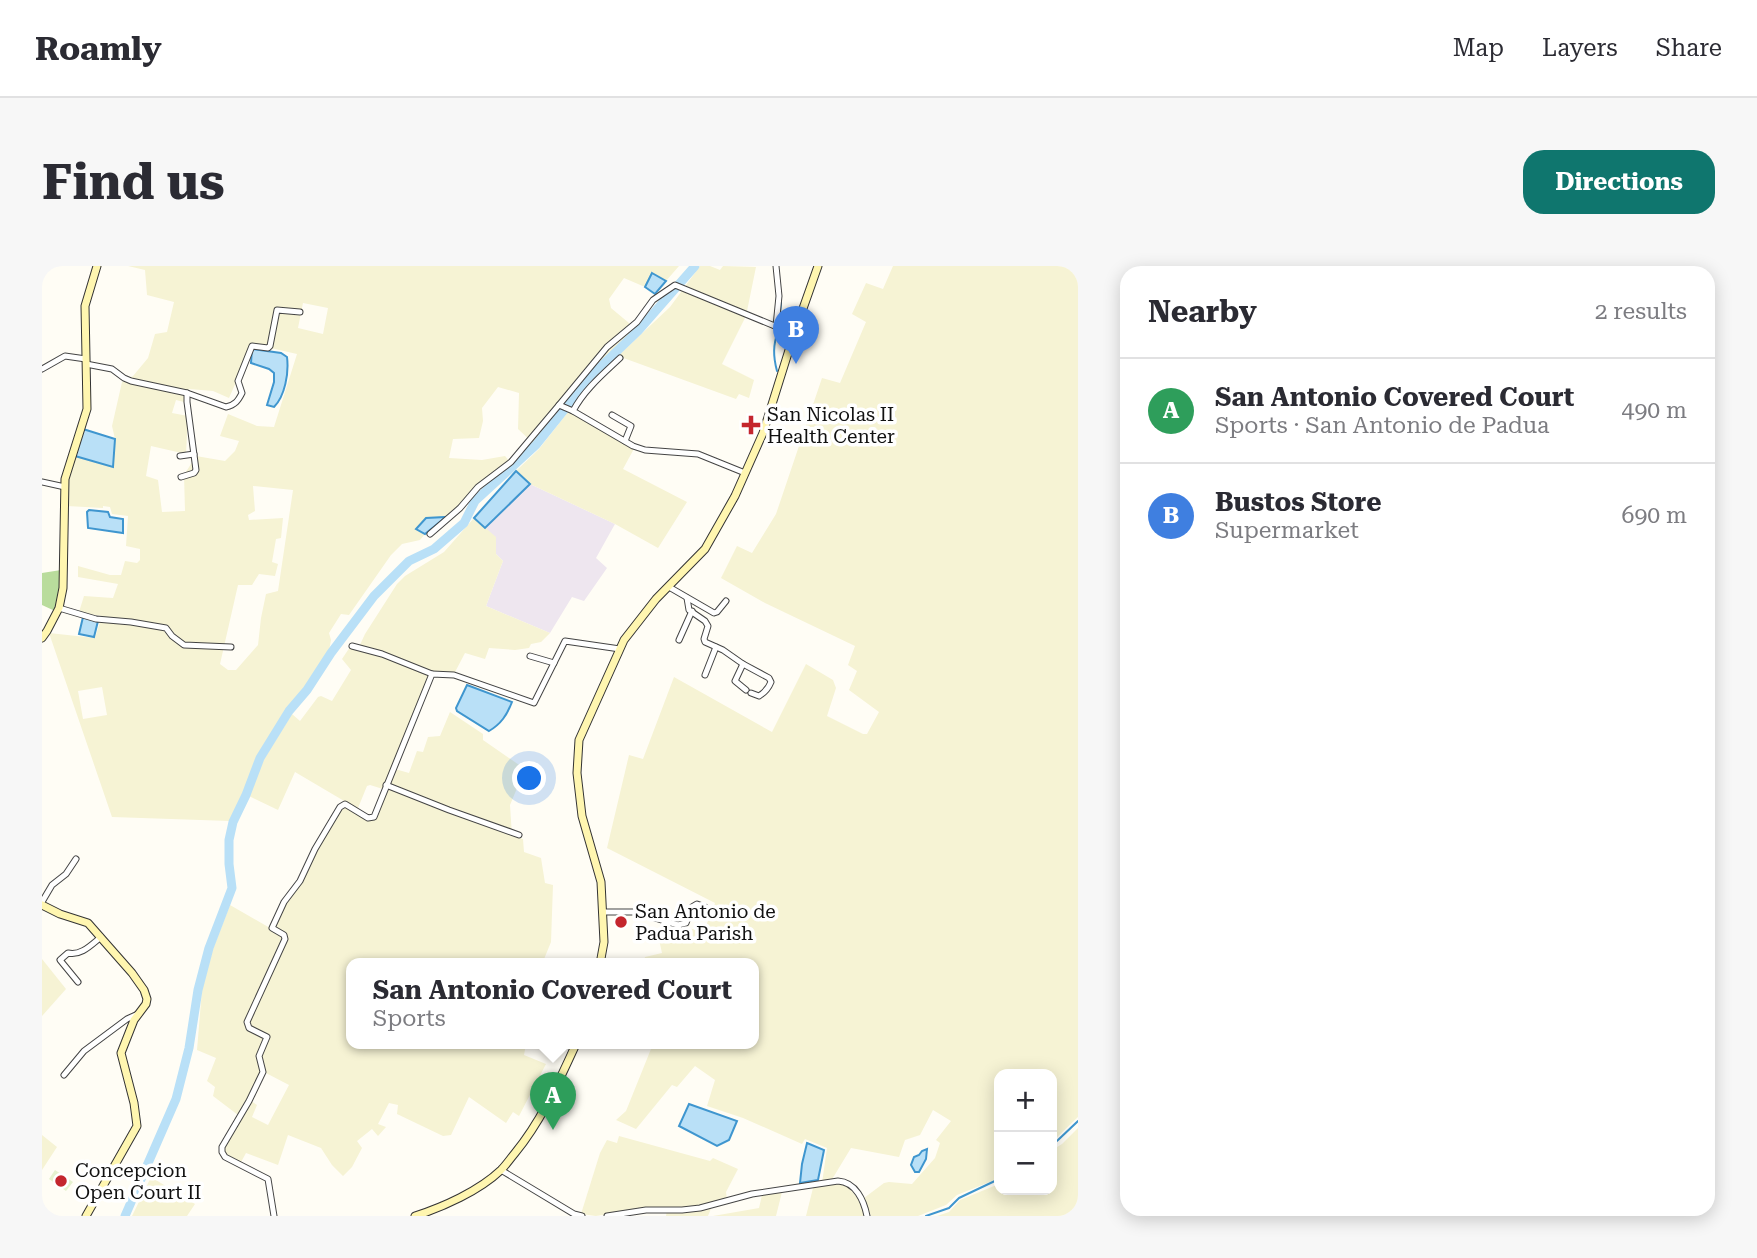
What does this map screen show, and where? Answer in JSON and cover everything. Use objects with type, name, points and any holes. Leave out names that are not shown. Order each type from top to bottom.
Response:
[{"type":"street","points":[[42,638],[59,608],[64,588],[65,479],[87,409],[85,306],[97,266]]},
{"type":"street","points":[[776,266],[778,327]]},
{"type":"street","points":[[601,958],[604,912],[601,882],[582,816],[577,772],[579,740],[624,640],[650,607],[705,549],[735,496],[763,433],[818,266]]},
{"type":"street","points":[[430,534],[460,508],[474,491],[510,462],[560,406],[607,347],[637,322],[653,300],[675,285],[794,334]]},
{"type":"street","points":[[42,369],[68,355],[112,369],[131,381],[187,393],[226,407],[234,404],[242,393],[238,381],[252,346],[270,346],[276,311],[279,309],[300,312]]},
{"type":"street","points":[[571,410],[620,358]]},
{"type":"street","points":[[181,477],[195,472],[187,393]]},
{"type":"street","points":[[560,406],[645,450],[698,454],[745,472]]},
{"type":"street","points":[[612,415],[631,426],[625,441]]},
{"type":"street","points":[[180,456],[194,454]]},
{"type":"street","points":[[42,482],[65,486]]},
{"type":"street","points":[[669,587],[714,613],[718,612],[726,601]]},
{"type":"street","points":[[687,598],[688,606],[708,626],[705,642],[769,678],[770,686],[759,696],[735,681],[743,664]]},
{"type":"street","points":[[59,608],[96,619],[166,628],[184,645],[231,647]]},
{"type":"street","points":[[679,640],[692,611]]},
{"type":"street","points":[[352,646],[382,654],[432,674],[454,675],[534,703],[565,641],[620,649]]},
{"type":"street","points":[[705,675],[716,647]]},
{"type":"street","points":[[530,656],[554,663]]},
{"type":"street","points":[[274,1216],[268,1179],[225,1157],[222,1152],[222,1147],[263,1072],[259,1056],[268,1039],[249,1028],[247,1020],[285,939],[284,935],[272,928],[284,902],[300,881],[315,849],[342,805],[345,804],[369,818],[374,817],[432,674]]},
{"type":"street","points":[[386,785],[519,835]]},
{"type":"street","points":[[76,859],[66,874],[52,885],[42,904],[60,914],[88,923],[144,990],[147,999],[121,1054],[134,1103],[136,1126],[86,1216]]},
{"type":"street","points":[[604,912],[635,912],[678,925],[686,923],[692,906],[697,904],[705,907]]},
{"type":"street","points":[[78,982],[60,960],[68,953],[75,955],[101,937]]},
{"type":"street","points":[[64,1075],[84,1051],[138,1014]]},
{"type":"street","points":[[415,1216],[457,1199],[501,1170],[541,1117],[574,1049]]},
{"type":"street","points":[[501,1170],[574,1214],[582,1216]]},
{"type":"street","points":[[607,1216],[646,1210],[700,1208],[752,1194],[838,1181],[851,1184],[861,1198],[867,1216]]},
{"type":"shaded area","points":[[128,266],[679,266],[666,281],[652,274],[645,287],[624,278],[609,299],[611,308],[635,328],[590,372],[533,443],[518,429],[519,393],[498,387],[482,408],[483,421],[479,438],[453,439],[449,458],[482,460],[505,456],[510,462],[446,517],[426,518],[417,529],[425,534],[420,540],[402,544],[391,555],[349,615],[341,614],[329,633],[329,651],[305,688],[286,709],[257,757],[244,794],[230,821],[112,817],[49,633],[95,638],[102,616],[79,612],[84,596],[113,598],[118,584],[78,577],[78,566],[110,575],[121,575],[125,561],[137,563],[140,560],[140,549],[126,546],[128,516],[112,514],[110,507],[67,506],[67,479],[75,456],[113,466],[115,439],[112,426],[122,382],[133,376],[148,358],[155,334],[167,332],[174,302],[147,295],[145,270]],"holes":[[[303,303],[328,308],[323,334],[298,328]],[[253,344],[297,354],[274,427],[257,426],[228,414],[220,436],[239,441],[235,451],[225,461],[196,456],[184,475],[185,511],[162,512],[158,480],[146,476],[151,446],[186,454],[188,416],[172,413],[176,400],[184,402],[189,389],[213,391],[229,398]],[[253,486],[293,490],[278,591],[266,594],[258,645],[236,670],[228,670],[220,664],[238,585],[252,585],[259,574],[275,576],[278,564],[272,562],[276,539],[281,538],[283,518],[249,520],[248,515],[255,511]],[[102,687],[107,715],[83,719],[78,691]]]},
{"type":"shaded area","points":[[700,266],[720,270],[723,266],[756,267],[746,316],[722,364],[754,380],[749,398],[739,394],[736,399],[618,356],[670,307]]},
{"type":"shaded area","points":[[893,266],[1078,266],[1078,1117],[1057,1137],[1057,1069],[994,1069],[994,1180],[957,1195],[946,1205],[918,1216],[871,1216],[864,1198],[884,1183],[912,1184],[935,1158],[940,1143],[936,1140],[951,1121],[933,1110],[920,1135],[905,1140],[899,1157],[851,1148],[831,1181],[822,1183],[827,1148],[805,1139],[802,1144],[743,1118],[707,1106],[715,1080],[695,1066],[677,1087],[672,1085],[636,1129],[616,1120],[626,1111],[651,1049],[759,1049],[759,958],[645,958],[662,953],[658,935],[680,927],[704,931],[715,903],[607,848],[629,755],[643,759],[674,677],[772,732],[806,664],[833,680],[836,688],[827,716],[867,734],[879,712],[849,690],[857,671],[848,665],[855,646],[765,603],[721,578],[737,546],[752,553],[776,514],[822,378],[840,383],[866,322],[852,314],[866,283],[883,289]]},
{"type":"shaded area","points":[[568,412],[636,445],[623,469],[687,502],[658,548],[615,524],[530,484],[516,471],[539,449]]},
{"type":"shaded area","points":[[530,484],[615,524],[596,558],[607,568],[584,601],[572,597],[550,633],[486,606],[503,561],[496,554],[485,528]]},
{"type":"shaded area","points":[[474,518],[496,537],[496,554],[503,561],[486,606],[550,633],[529,648],[489,648],[485,659],[465,653],[454,674],[432,673],[359,647],[397,584],[405,576],[444,552]]},
{"type":"shaded area","points":[[350,647],[381,655],[429,676],[383,789],[367,786],[356,808],[295,772],[278,810],[249,796],[264,759],[292,714],[300,721],[318,697],[332,701],[351,670],[342,659]]},
{"type":"shaded area","points":[[450,712],[483,734],[483,740],[525,769],[510,805],[512,836],[523,839],[524,852],[541,858],[545,883],[553,885],[551,942],[544,958],[346,958],[346,1049],[525,1049],[524,1055],[546,1064],[519,1116],[513,1112],[506,1123],[469,1097],[451,1135],[443,1136],[397,1114],[398,1105],[389,1103],[378,1124],[386,1127],[378,1136],[372,1129],[357,1141],[362,1148],[352,1167],[343,1176],[321,1148],[288,1135],[278,1165],[246,1153],[240,1164],[227,1158],[224,1148],[251,1101],[257,1105],[252,1117],[268,1125],[289,1085],[264,1072],[261,1056],[269,1037],[248,1024],[287,938],[274,927],[285,902],[341,808],[343,806],[371,820],[395,769],[409,773],[417,751],[423,752],[428,737],[440,736]]},
{"type":"shaded area","points":[[230,905],[281,935],[283,939],[245,1022],[265,1037],[258,1055],[262,1067],[257,1084],[238,1115],[213,1096],[215,1087],[207,1081],[216,1058],[197,1050],[202,990],[213,949]]},
{"type":"shaded area","points":[[42,959],[66,989],[42,1016]]},
{"type":"shaded area","points":[[1078,1128],[1078,1216],[937,1216],[949,1212],[960,1200],[994,1186],[994,1195],[1057,1195],[1057,1147]]},
{"type":"shaded area","points":[[42,1135],[57,1147],[42,1170]]},
{"type":"shaded area","points":[[619,1136],[710,1161],[713,1158],[738,1169],[726,1192],[727,1199],[682,1208],[646,1208],[596,1216],[581,1214],[600,1153],[607,1140],[617,1143]]},
{"type":"shaded area","points":[[151,1177],[195,1204],[187,1216],[132,1216]]},
{"type":"shaded area","points":[[845,1183],[859,1200],[865,1216],[806,1216],[813,1188]]},
{"type":"shaded area","points":[[782,1192],[776,1216],[713,1216],[759,1208],[762,1195]]},
{"type":"shaded area","points":[[712,1206],[708,1216],[666,1216],[667,1210]]},
{"type":"green space","points":[[61,570],[61,588],[55,611],[42,605],[42,573]]},
{"type":"green space","name":"Concepcion Open Court II","points":[[55,1170],[73,1182],[66,1191],[49,1179]]},
{"type":"water","points":[[652,273],[666,281],[655,294],[645,287]]},
{"type":"water","points":[[252,349],[281,353],[287,357],[285,384],[274,407],[267,405],[274,373],[251,363]]},
{"type":"water","points":[[83,429],[115,439],[113,467],[75,456]]},
{"type":"water","points":[[516,471],[530,484],[485,528],[474,518]]},
{"type":"water","points":[[89,510],[108,512],[110,517],[123,519],[123,533],[88,528]]},
{"type":"water","points":[[446,517],[425,534],[416,529],[426,518]]},
{"type":"water","points":[[83,617],[98,621],[94,637],[79,634]]},
{"type":"water","points":[[467,685],[512,702],[503,719],[489,731],[457,711]]},
{"type":"water","points":[[689,1104],[737,1121],[729,1140],[717,1146],[679,1126]]},
{"type":"water","points":[[807,1143],[824,1150],[818,1180],[800,1183],[802,1164]]},
{"type":"water","points":[[927,1149],[926,1159],[919,1172],[915,1172],[911,1165],[914,1157]]},
{"type":"waterway","points":[[125,1216],[176,1099],[209,948],[232,888],[229,840],[233,822],[260,758],[289,711],[374,596],[409,561],[434,549],[464,523],[475,501],[536,445],[593,374],[638,331],[695,266]]},
{"type":"waterway","points":[[779,325],[781,303]]},
{"type":"waterway","points":[[777,371],[774,351],[778,331]]},
{"type":"waterway","points":[[1057,1140],[1078,1121]]},
{"type":"waterway","points":[[926,1216],[949,1208],[959,1198],[994,1181]]},
{"type":"place","name":"Bustos Store","points":[[796,364]]},
{"type":"place","name":"San Nicolas II Health Center","points":[[751,425]]},
{"type":"place","name":"San Antonio de Padua Parish","points":[[621,922]]},
{"type":"place","name":"San Antonio Covered Court","points":[[553,1130]]},
{"type":"place","name":"Concepcion Open Court II","points":[[61,1181]]}]
